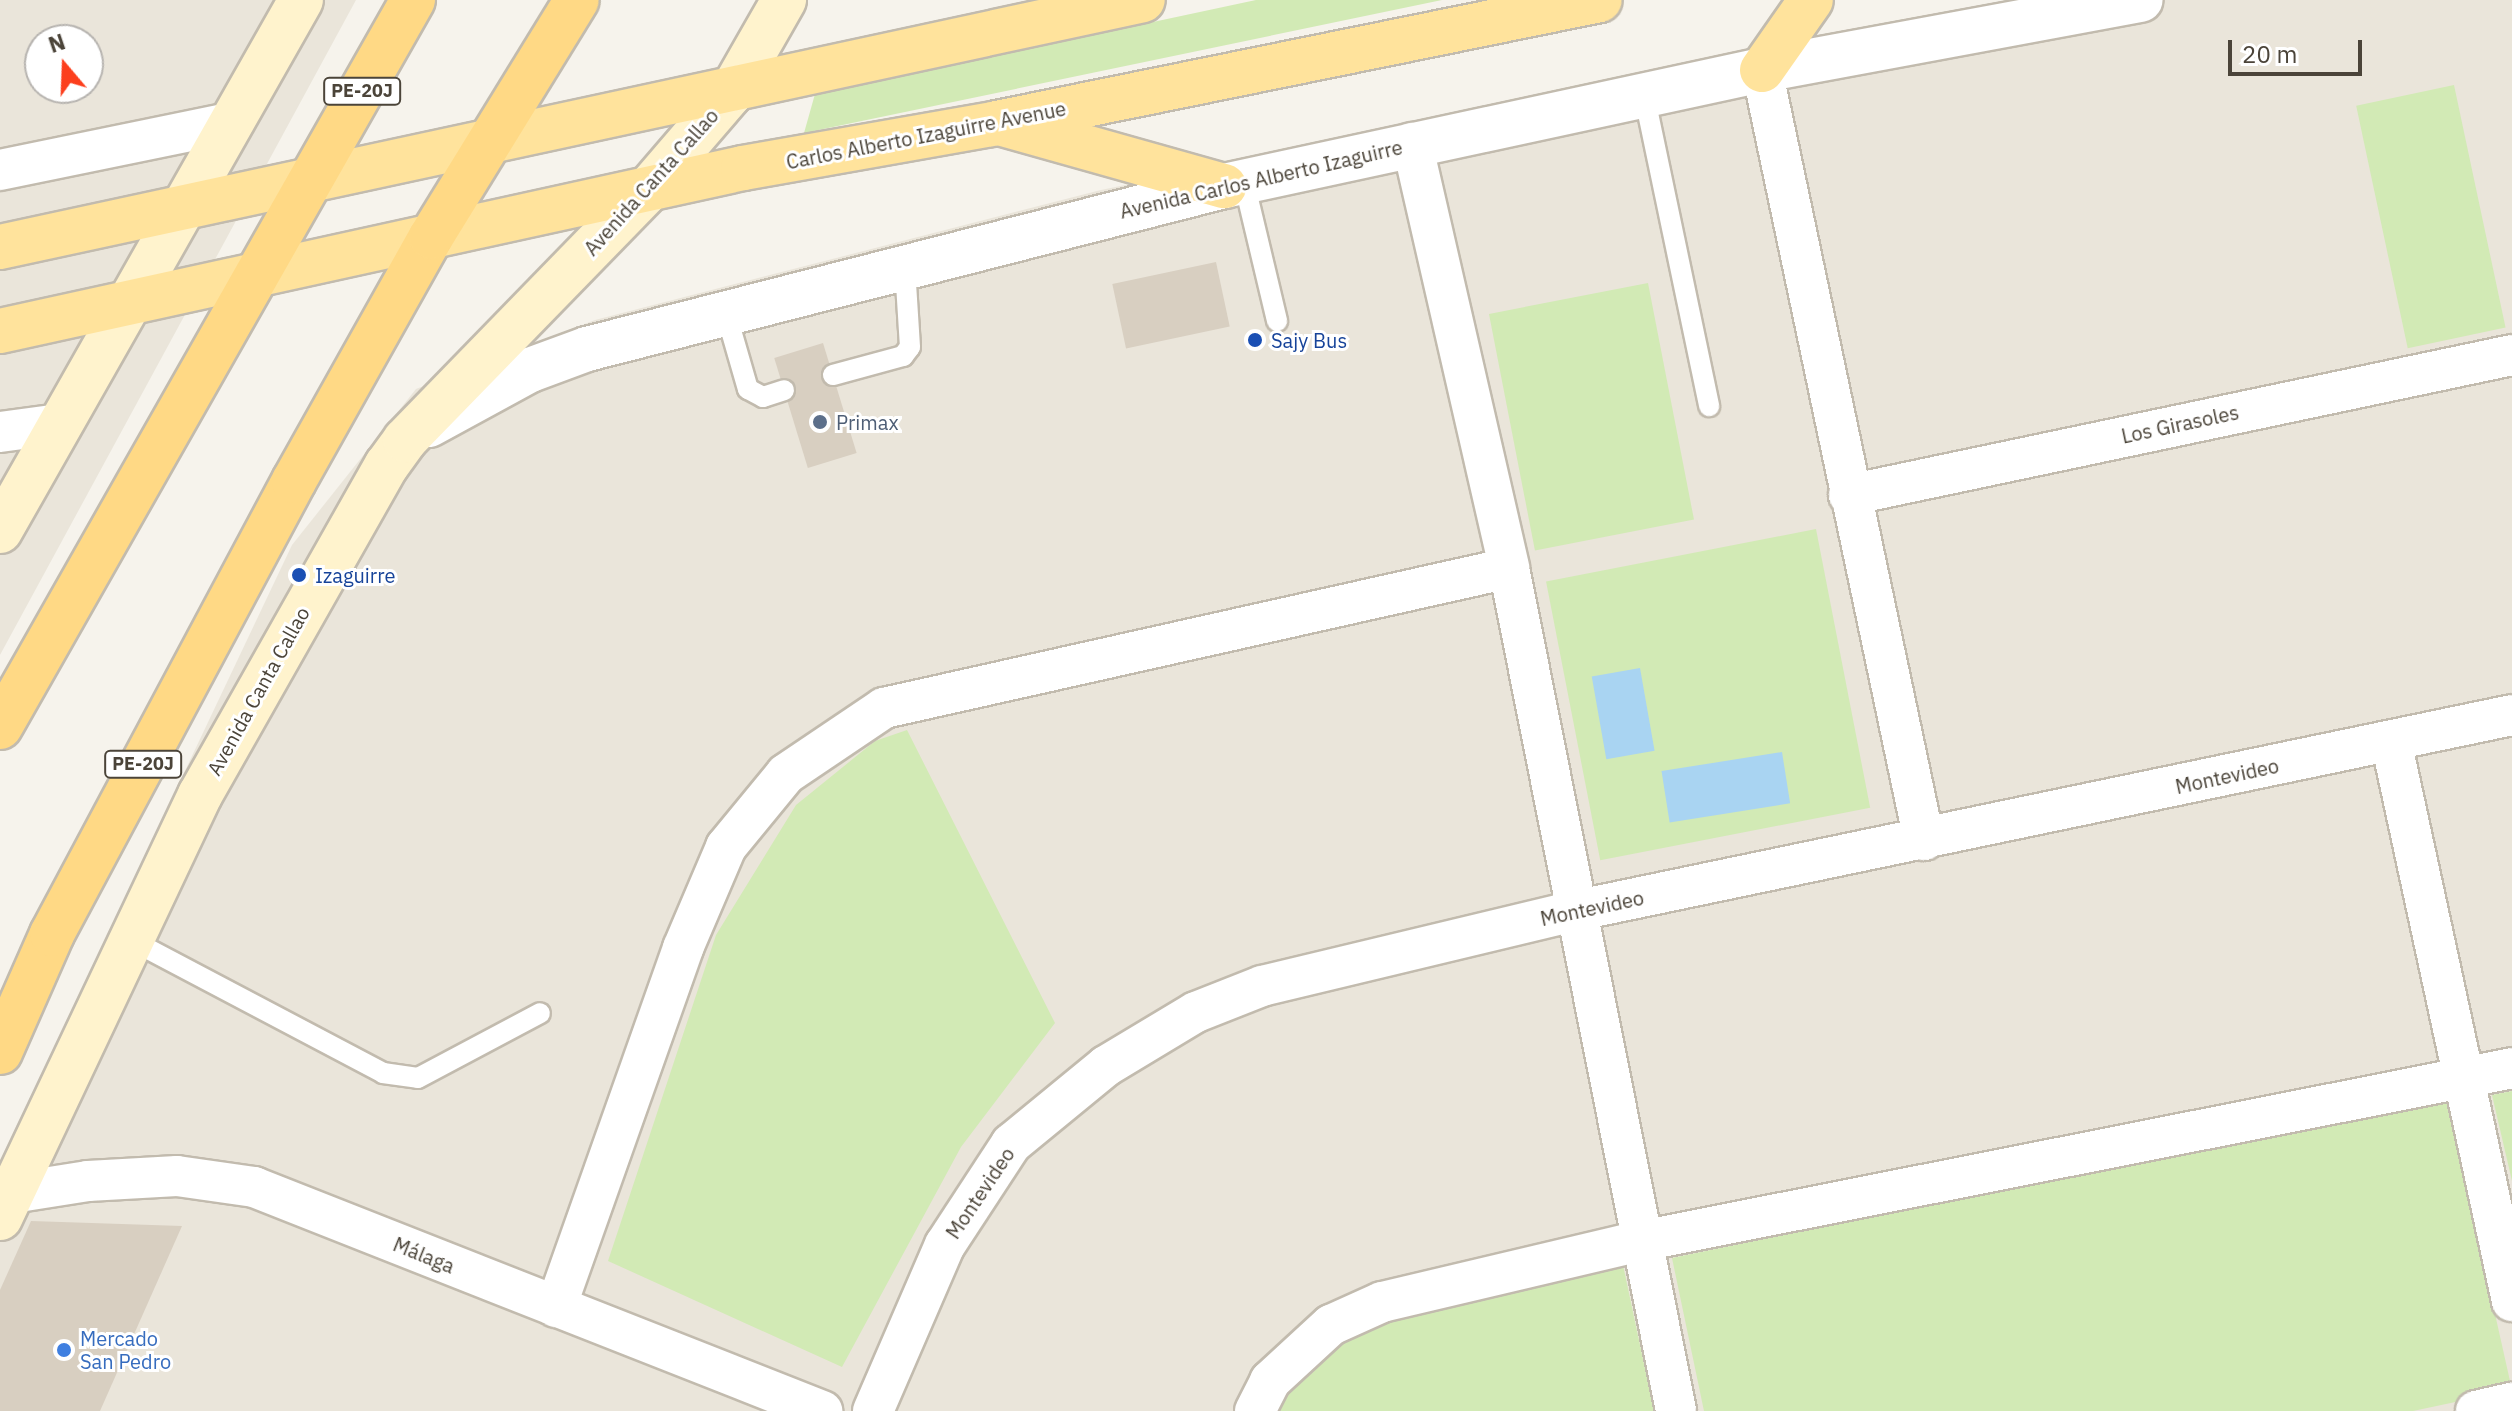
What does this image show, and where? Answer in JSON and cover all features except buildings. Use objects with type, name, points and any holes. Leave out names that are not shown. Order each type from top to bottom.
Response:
[{"type":"highway","name":"PE-20J","points":[[0,727],[413,0]]},
{"type":"highway","name":"PE-20J","points":[[0,1052],[52,934],[431,237],[493,142],[577,0]]},
{"type":"main road","points":[[0,531],[301,0]]},
{"type":"main road","name":"Avenida Canta Callao","points":[[6,1206],[200,795],[405,440],[645,193],[731,93],[784,0]]},
{"type":"main road","points":[[0,247],[731,93],[831,63],[1143,0]]},
{"type":"main road","name":"Carlos Alberto Izaguirre Avenue","points":[[253,278],[645,193],[743,168],[997,123],[1600,0]]},
{"type":"main road","points":[[1762,70],[1811,0]]},
{"type":"main road","points":[[997,123],[1234,184]]},
{"type":"main road","points":[[0,331],[253,278]]},
{"type":"street","name":"Avenida Carlos Alberto Izaguirre","points":[[405,440],[530,370],[587,349],[1234,184],[1412,143],[1762,70],[2141,0]]},
{"type":"street","points":[[1762,70],[1924,840]]},
{"type":"street","points":[[0,170],[233,122]]},
{"type":"street","points":[[1412,143],[1509,568],[1574,911],[1676,1411]]},
{"type":"street","name":"Los Girasoles","points":[[1849,495],[2512,355]]},
{"type":"street","points":[[0,432],[59,424]]},
{"type":"street","points":[[556,1307],[683,948],[726,847],[786,774],[884,708],[1509,568]]},
{"type":"street","name":"Montevideo","points":[[873,1411],[945,1245],[1011,1144],[1106,1066],[1196,1012],[1262,986],[1574,911],[2512,715]]},
{"type":"street","points":[[2391,741],[2512,1301]]},
{"type":"street","points":[[1255,1411],[1270,1381],[1344,1319],[1382,1302],[1641,1241],[2512,1068]]},
{"type":"street","name":"Málaga","points":[[6,1206],[88,1181],[177,1176],[254,1187],[822,1411]]},
{"type":"street","points":[[2476,1411],[2512,1403]]},
{"type":"lane","points":[[1644,94],[1709,406]]},
{"type":"lane","points":[[1234,184],[1277,321]]},
{"type":"lane","points":[[833,375],[903,356],[910,347],[905,268]]},
{"type":"lane","points":[[726,313],[748,389],[763,397],[784,390]]},
{"type":"lane","points":[[133,941],[383,1073],[418,1078],[540,1013]]},
{"type":"shaded area","points":[[0,0],[356,0],[0,655]]},
{"type":"shaded area","points":[[2024,0],[2512,0],[2512,1411],[0,1411],[0,1161],[292,545],[416,389],[595,320],[1101,190]]},
{"type":"green space","points":[[1256,0],[1442,0],[804,133],[815,94]]},
{"type":"green space","points":[[2454,85],[2506,328],[2408,348],[2356,106]]},
{"type":"green space","points":[[1648,283],[1694,520],[1535,550],[1489,314]]},
{"type":"green space","points":[[1816,529],[1870,808],[1600,860],[1546,581]]},
{"type":"green space","points":[[907,730],[1055,1023],[961,1147],[842,1367],[608,1261],[716,935],[796,805],[875,741]]},
{"type":"green space","points":[[2512,1091],[2512,1181],[2492,1095]]},
{"type":"green space","points":[[2447,1099],[2512,1390],[2413,1411],[1704,1411],[1672,1258]]},
{"type":"green space","points":[[1623,1265],[1654,1411],[1270,1411],[1338,1337],[1395,1310]]},
{"type":"water","points":[[1640,668],[1655,751],[1606,759],[1592,677]]},
{"type":"water","points":[[1782,752],[1790,803],[1670,822],[1662,771]]},
{"type":"place","name":"Sajy Bus","points":[[1255,340]]},
{"type":"place","name":"Primax","points":[[820,422]]},
{"type":"place","name":"Izaguirre","points":[[299,575]]},
{"type":"place","name":"Mercado San Pedro","points":[[64,1350]]}]
